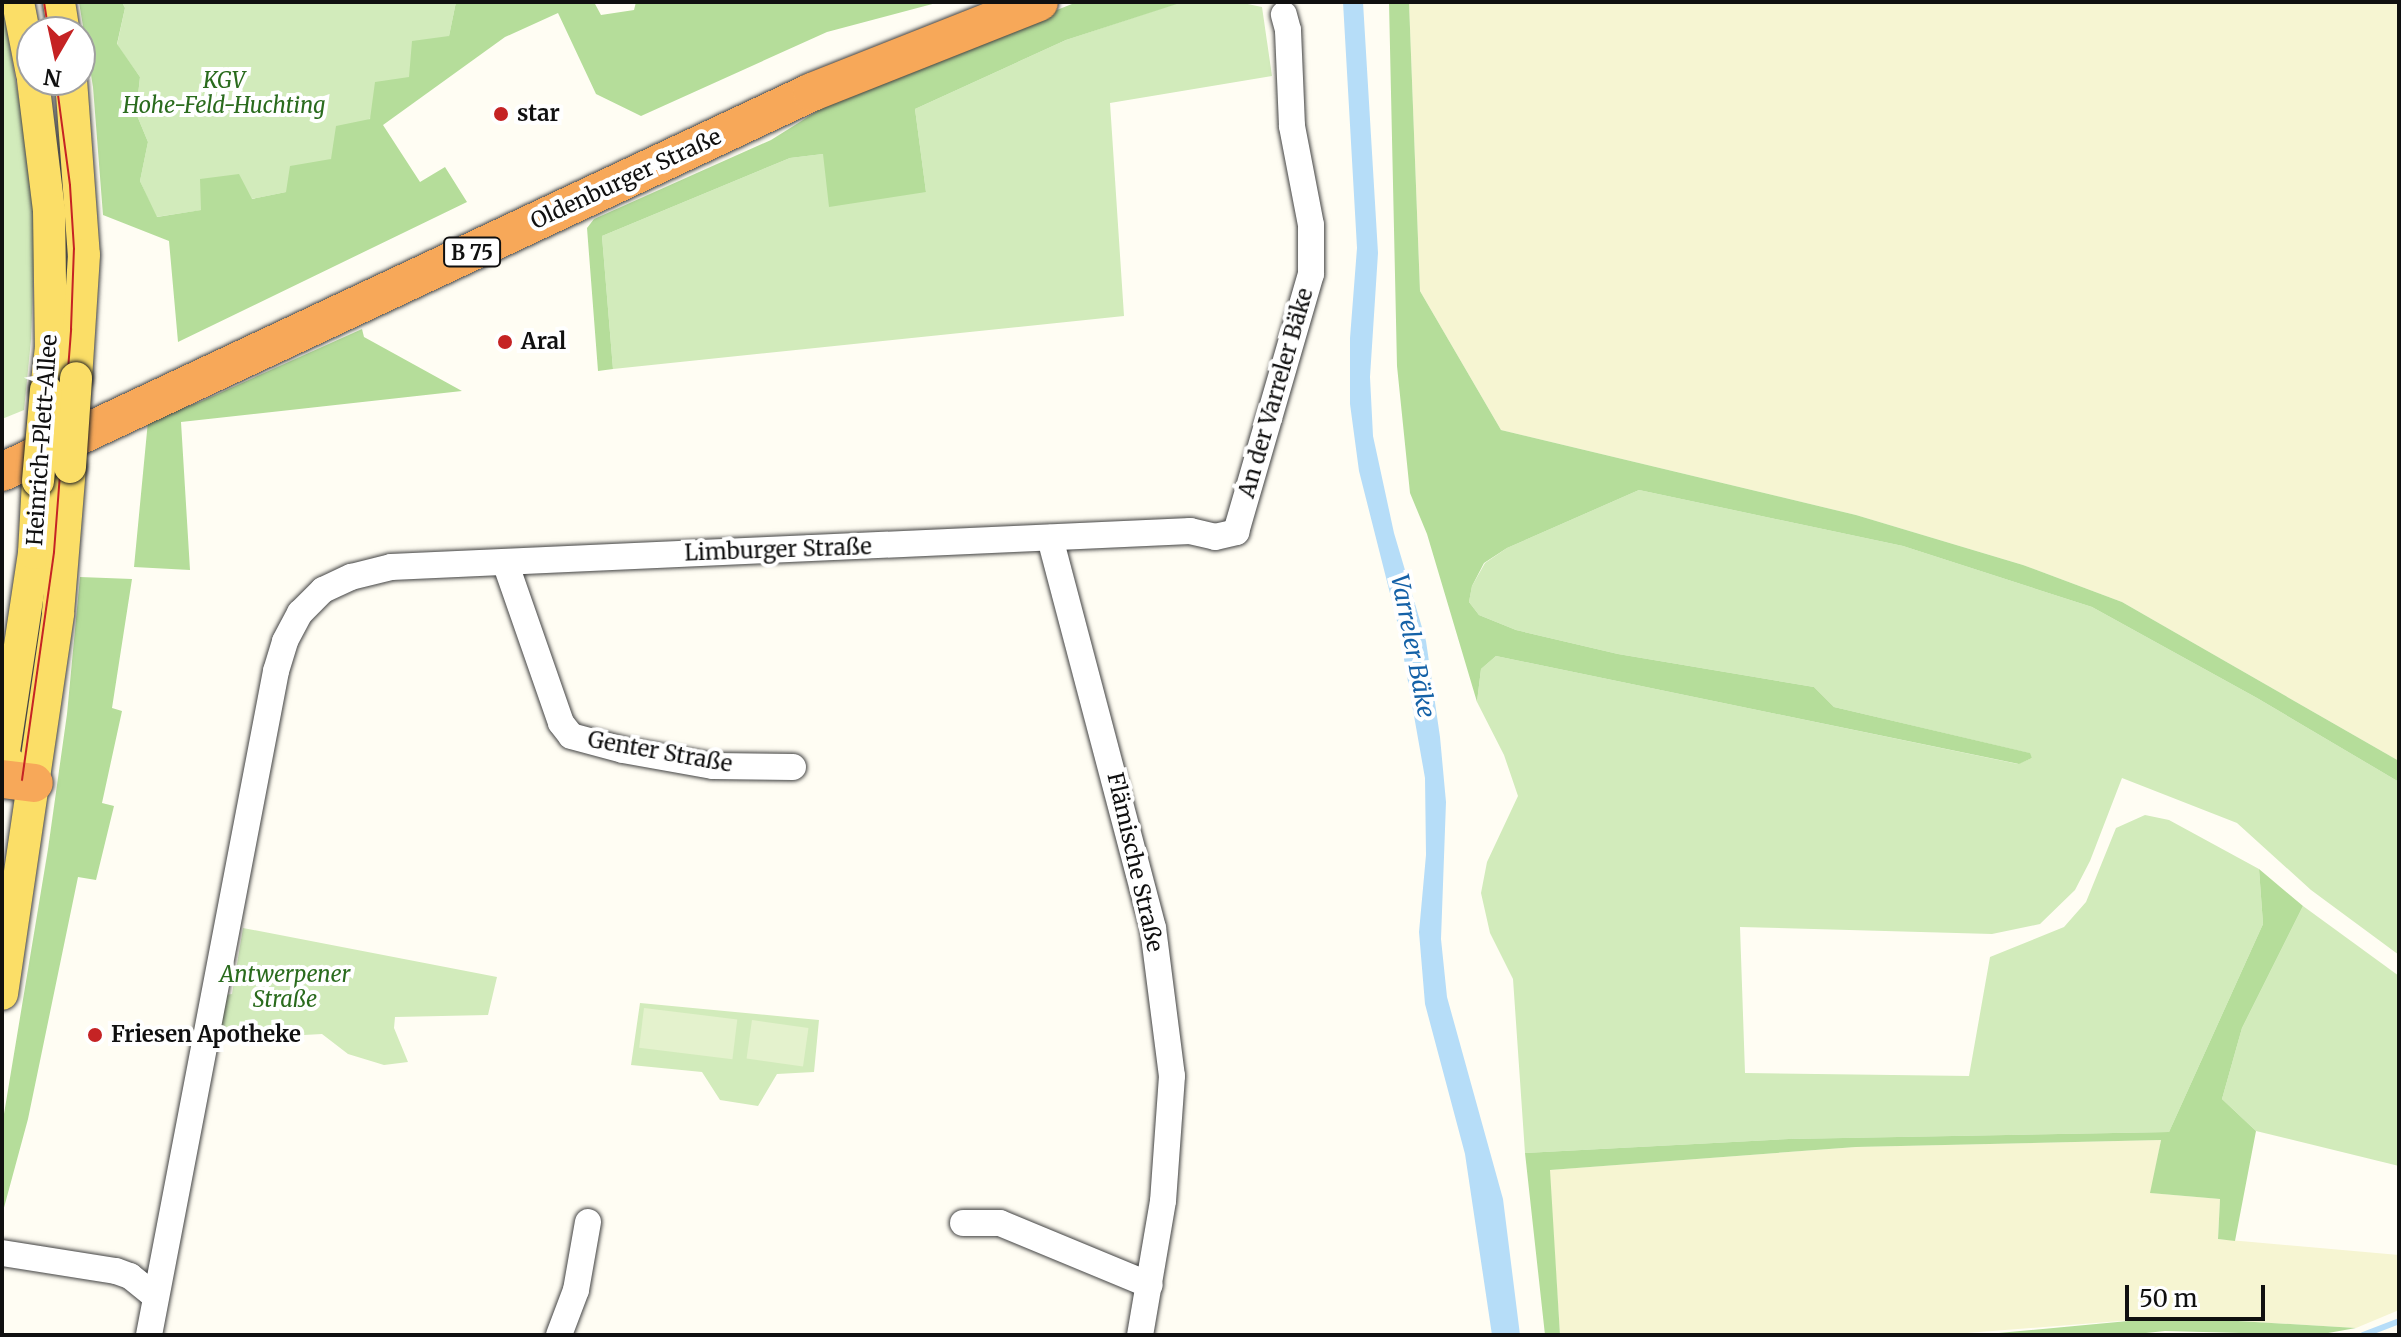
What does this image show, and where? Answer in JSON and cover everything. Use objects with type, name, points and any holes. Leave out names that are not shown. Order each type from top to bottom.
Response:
[{"type":"highway","name":"Oldenburger Straße","points":[[2,448],[807,72],[976,2]]},
{"type":"highway","name":"Oldenburger Straße","points":[[20,476],[812,92],[1039,2]]},
{"type":"main road","name":"Heinrich-Plett-Allee","points":[[18,781],[3,758],[34,553],[20,476],[46,390],[51,347],[49,210],[34,96]]},
{"type":"main road","name":"Heinrich-Plett-Allee","points":[[2,994],[18,781],[58,613],[70,467],[84,255],[72,96]]},
{"type":"street","name":"An der Varreler Bäke","points":[[1236,532],[1311,274],[1311,225],[1292,126],[1288,30],[1284,15]]},
{"type":"street","name":"Limburger Straße","points":[[156,1297],[276,671],[285,641],[300,613],[323,590],[351,577],[391,567],[1190,531],[1215,537],[1236,532]]},
{"type":"street","name":"Flämische Straße","points":[[1050,538],[1153,928],[1172,1076],[1170,1142],[1140,1335]]},
{"type":"street","name":"Genter Straße","points":[[505,562],[561,723],[571,736],[623,750],[713,766],[793,767]]},
{"type":"street","points":[[559,1335],[576,1290],[588,1222]]},
{"type":"street","points":[[963,1223],[1000,1223],[1150,1285]]},
{"type":"street","points":[[2,1253],[116,1271],[130,1276],[156,1297],[149,1335]]},
{"type":"green space","points":[[2,2],[30,165],[35,231],[31,340],[24,410],[2,419]]},
{"type":"green space","points":[[79,2],[122,2],[125,8],[117,44],[140,77],[136,113],[148,142],[140,181],[157,217],[201,210],[200,179],[239,174],[252,199],[286,192],[290,166],[331,159],[336,126],[370,119],[375,82],[409,77],[412,41],[449,36],[456,2],[594,2],[601,15],[634,10],[636,2],[940,2],[827,32],[641,116],[596,94],[558,13],[505,37],[383,125],[420,182],[445,167],[467,202],[178,342],[169,241],[103,215],[94,96],[96,16],[81,16]]},
{"type":"green space","name":"KGV Hohe-Feld-Huchting","points":[[122,2],[456,2],[449,36],[331,159],[286,192],[251,199],[201,179],[202,210],[156,217],[140,181],[148,142],[136,113],[140,77],[117,45],[125,8]]},
{"type":"green space","points":[[1077,2],[1183,2],[1066,40],[915,109],[926,192],[829,207],[823,154],[790,158],[602,236],[613,369],[598,371],[587,228],[594,219],[771,140],[819,110],[914,67]]},
{"type":"green space","points":[[1238,2],[1262,7],[1272,76],[1110,103],[1124,316],[613,369],[602,236],[790,158],[823,154],[926,192],[915,109],[1066,40],[1175,4]]},
{"type":"green space","points":[[1389,2],[1409,2],[1420,291],[1501,430],[1856,515],[2023,565],[2122,602],[2399,761],[2399,782],[2257,698],[2092,607],[1903,546],[1639,490],[1507,548],[1484,563],[1472,586],[1469,602],[1479,615],[1516,630],[1618,654],[1814,687],[1834,707],[2030,753],[2032,758],[2019,764],[1496,656],[1481,669],[1477,702],[1427,534],[1410,493],[1397,366]]},
{"type":"green space","points":[[1409,2],[2399,2],[2399,761],[2122,602],[2023,565],[1856,515],[1501,430],[1420,291]]},
{"type":"green space","points":[[362,329],[364,337],[462,391],[181,422],[190,570],[134,567],[148,421],[202,401]]},
{"type":"green space","points":[[1639,490],[1903,546],[2092,607],[2257,698],[2399,782],[2399,955],[2311,890],[2237,823],[2122,778],[2090,861],[2075,890],[2040,924],[1992,934],[1740,927],[1745,1073],[1969,1076],[1990,957],[2064,927],[2086,902],[2116,828],[2145,815],[2169,820],[2259,869],[2263,924],[2169,1132],[1789,1139],[1525,1153],[1513,979],[1490,933],[1481,893],[1487,862],[1518,796],[1504,755],[1477,702],[1481,669],[1496,656],[2018,764],[2032,758],[2029,753],[1834,707],[1814,687],[1618,654],[1516,630],[1479,615],[1469,602],[1472,586],[1485,563],[1507,548]]},
{"type":"green space","points":[[80,577],[132,579],[112,708],[122,711],[102,803],[114,806],[96,880],[78,877],[28,1119],[2,1215],[2,1126],[48,849],[67,714]]},
{"type":"green space","points":[[2259,869],[2303,906],[2242,1028],[2222,1099],[2256,1131],[2235,1241],[2218,1239],[2220,1199],[2150,1193],[2161,1140],[1856,1147],[1550,1170],[1560,1335],[1545,1335],[1525,1153],[1789,1139],[2169,1132],[2263,924]]},
{"type":"green space","points":[[2303,906],[2399,976],[2399,1166],[2256,1131],[2222,1099],[2242,1028]]},
{"type":"green space","name":"Antwerpener Straße","points":[[243,928],[497,977],[488,1015],[395,1017],[394,1028],[408,1062],[384,1065],[348,1054],[322,1034],[268,1037],[219,1028],[225,995],[232,994]]},
{"type":"green space","points":[[640,1003],[819,1020],[814,1072],[777,1074],[758,1106],[720,1100],[702,1072],[631,1065]]},
{"type":"green space","points":[[644,1008],[737,1019],[732,1059],[639,1048]]},
{"type":"green space","points":[[752,1020],[808,1028],[803,1067],[747,1059]]},
{"type":"green space","points":[[2161,1140],[2151,1193],[2220,1199],[2218,1239],[2399,1255],[2399,1310],[2356,1328],[2171,1317],[1941,1335],[1560,1335],[1549,1170],[1856,1147]]},
{"type":"green space","points":[[2171,1317],[2356,1328],[2317,1335],[2165,1331],[2127,1335],[1977,1335]]},
{"type":"water","name":"Varreler Bäke","points":[[1343,2],[1363,2],[1378,253],[1370,377],[1373,436],[1394,533],[1426,641],[1440,737],[1446,802],[1441,939],[1447,997],[1503,1199],[1520,1335],[1492,1335],[1465,1154],[1425,1004],[1419,932],[1426,855],[1425,778],[1398,625],[1359,471],[1350,404],[1350,338],[1357,248]]},
{"type":"waterway","points":[[2363,1335],[2399,1321]]},
{"type":"tram line","points":[[44,2],[46,16]]},
{"type":"tram line","points":[[22,780],[54,552],[71,329],[74,249],[70,185],[58,96]]},
{"type":"place","name":"star","points":[[501,114]]},
{"type":"place","name":"Aral","points":[[505,342]]},
{"type":"place","name":"Friesen Apotheke","points":[[95,1035]]}]
